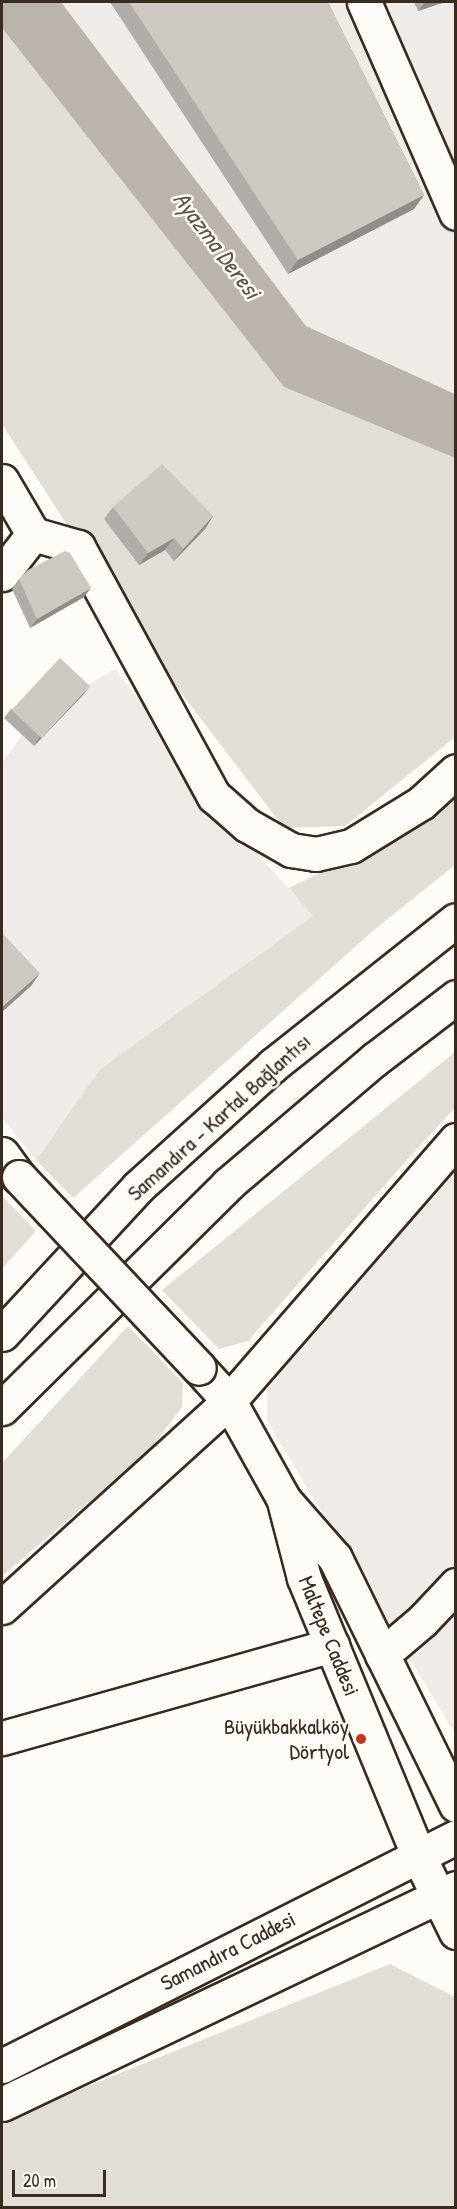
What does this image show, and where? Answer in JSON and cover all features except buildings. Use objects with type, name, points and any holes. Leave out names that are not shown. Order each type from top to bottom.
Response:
[{"type":"main road","points":[[364,2],[456,213]]},
{"type":"main road","points":[[2,481],[33,534],[78,547],[214,796],[247,825],[291,850],[316,854],[351,846],[421,802],[456,771]]},
{"type":"main road","points":[[2,574],[33,534]]},
{"type":"main road","name":"Samandıra - Kartal Bağlantısı","points":[[2,1334],[138,1187],[273,1065],[417,948],[456,921]]},
{"type":"main road","points":[[2,1408],[228,1184],[375,1059],[456,997]]},
{"type":"main road","points":[[2,1607],[229,1401],[456,1140]]},
{"type":"main road","name":"Maltepe Caddesi","points":[[7,1164],[229,1401],[284,1500],[335,1558],[456,1805]]},
{"type":"main road","name":"Maltepe Caddesi","points":[[284,1500],[304,1578],[418,1855],[447,1892],[456,1932]]},
{"type":"main road","points":[[382,1655],[422,1621],[456,1585]]},
{"type":"main road","points":[[2,1738],[332,1645]]},
{"type":"main road","name":"Samandıra Caddesi","points":[[2,2066],[456,1837]]},
{"type":"main road","name":"Samandıra Caddesi","points":[[2,2104],[447,1892]]},
{"type":"shaded area","points":[[61,2],[455,2],[455,394],[306,326]]},
{"type":"shaded area","points":[[2,28],[284,387],[455,458],[455,737],[345,826],[284,828],[144,644],[2,424]]},
{"type":"shaded area","points":[[115,669],[267,865],[314,916],[100,1069],[36,1160],[2,1118],[2,762],[37,715]]},
{"type":"shaded area","points":[[455,786],[455,865],[374,930],[73,1198],[36,1160],[100,1069],[313,916],[289,888],[405,831]]},
{"type":"shaded area","points":[[455,1052],[455,1108],[248,1341],[219,1349],[162,1290]]},
{"type":"shaded area","points":[[455,1134],[455,1734],[267,1421],[268,1364]]},
{"type":"shaded area","points":[[2,1196],[36,1231],[2,1269]]},
{"type":"shaded area","points":[[128,1326],[183,1383],[182,1407],[148,1452],[2,1576],[2,1463]]},
{"type":"shaded area","points":[[390,1964],[455,1997],[455,2207],[2,2208],[2,2121]]},
{"type":"water","name":"Ayazma Deresi","points":[[2,2],[61,2],[306,326],[455,394],[455,458],[284,387],[2,28]]},
{"type":"place","name":"Büyükbakkalköy Dörtyol","points":[[361,1739]]}]
